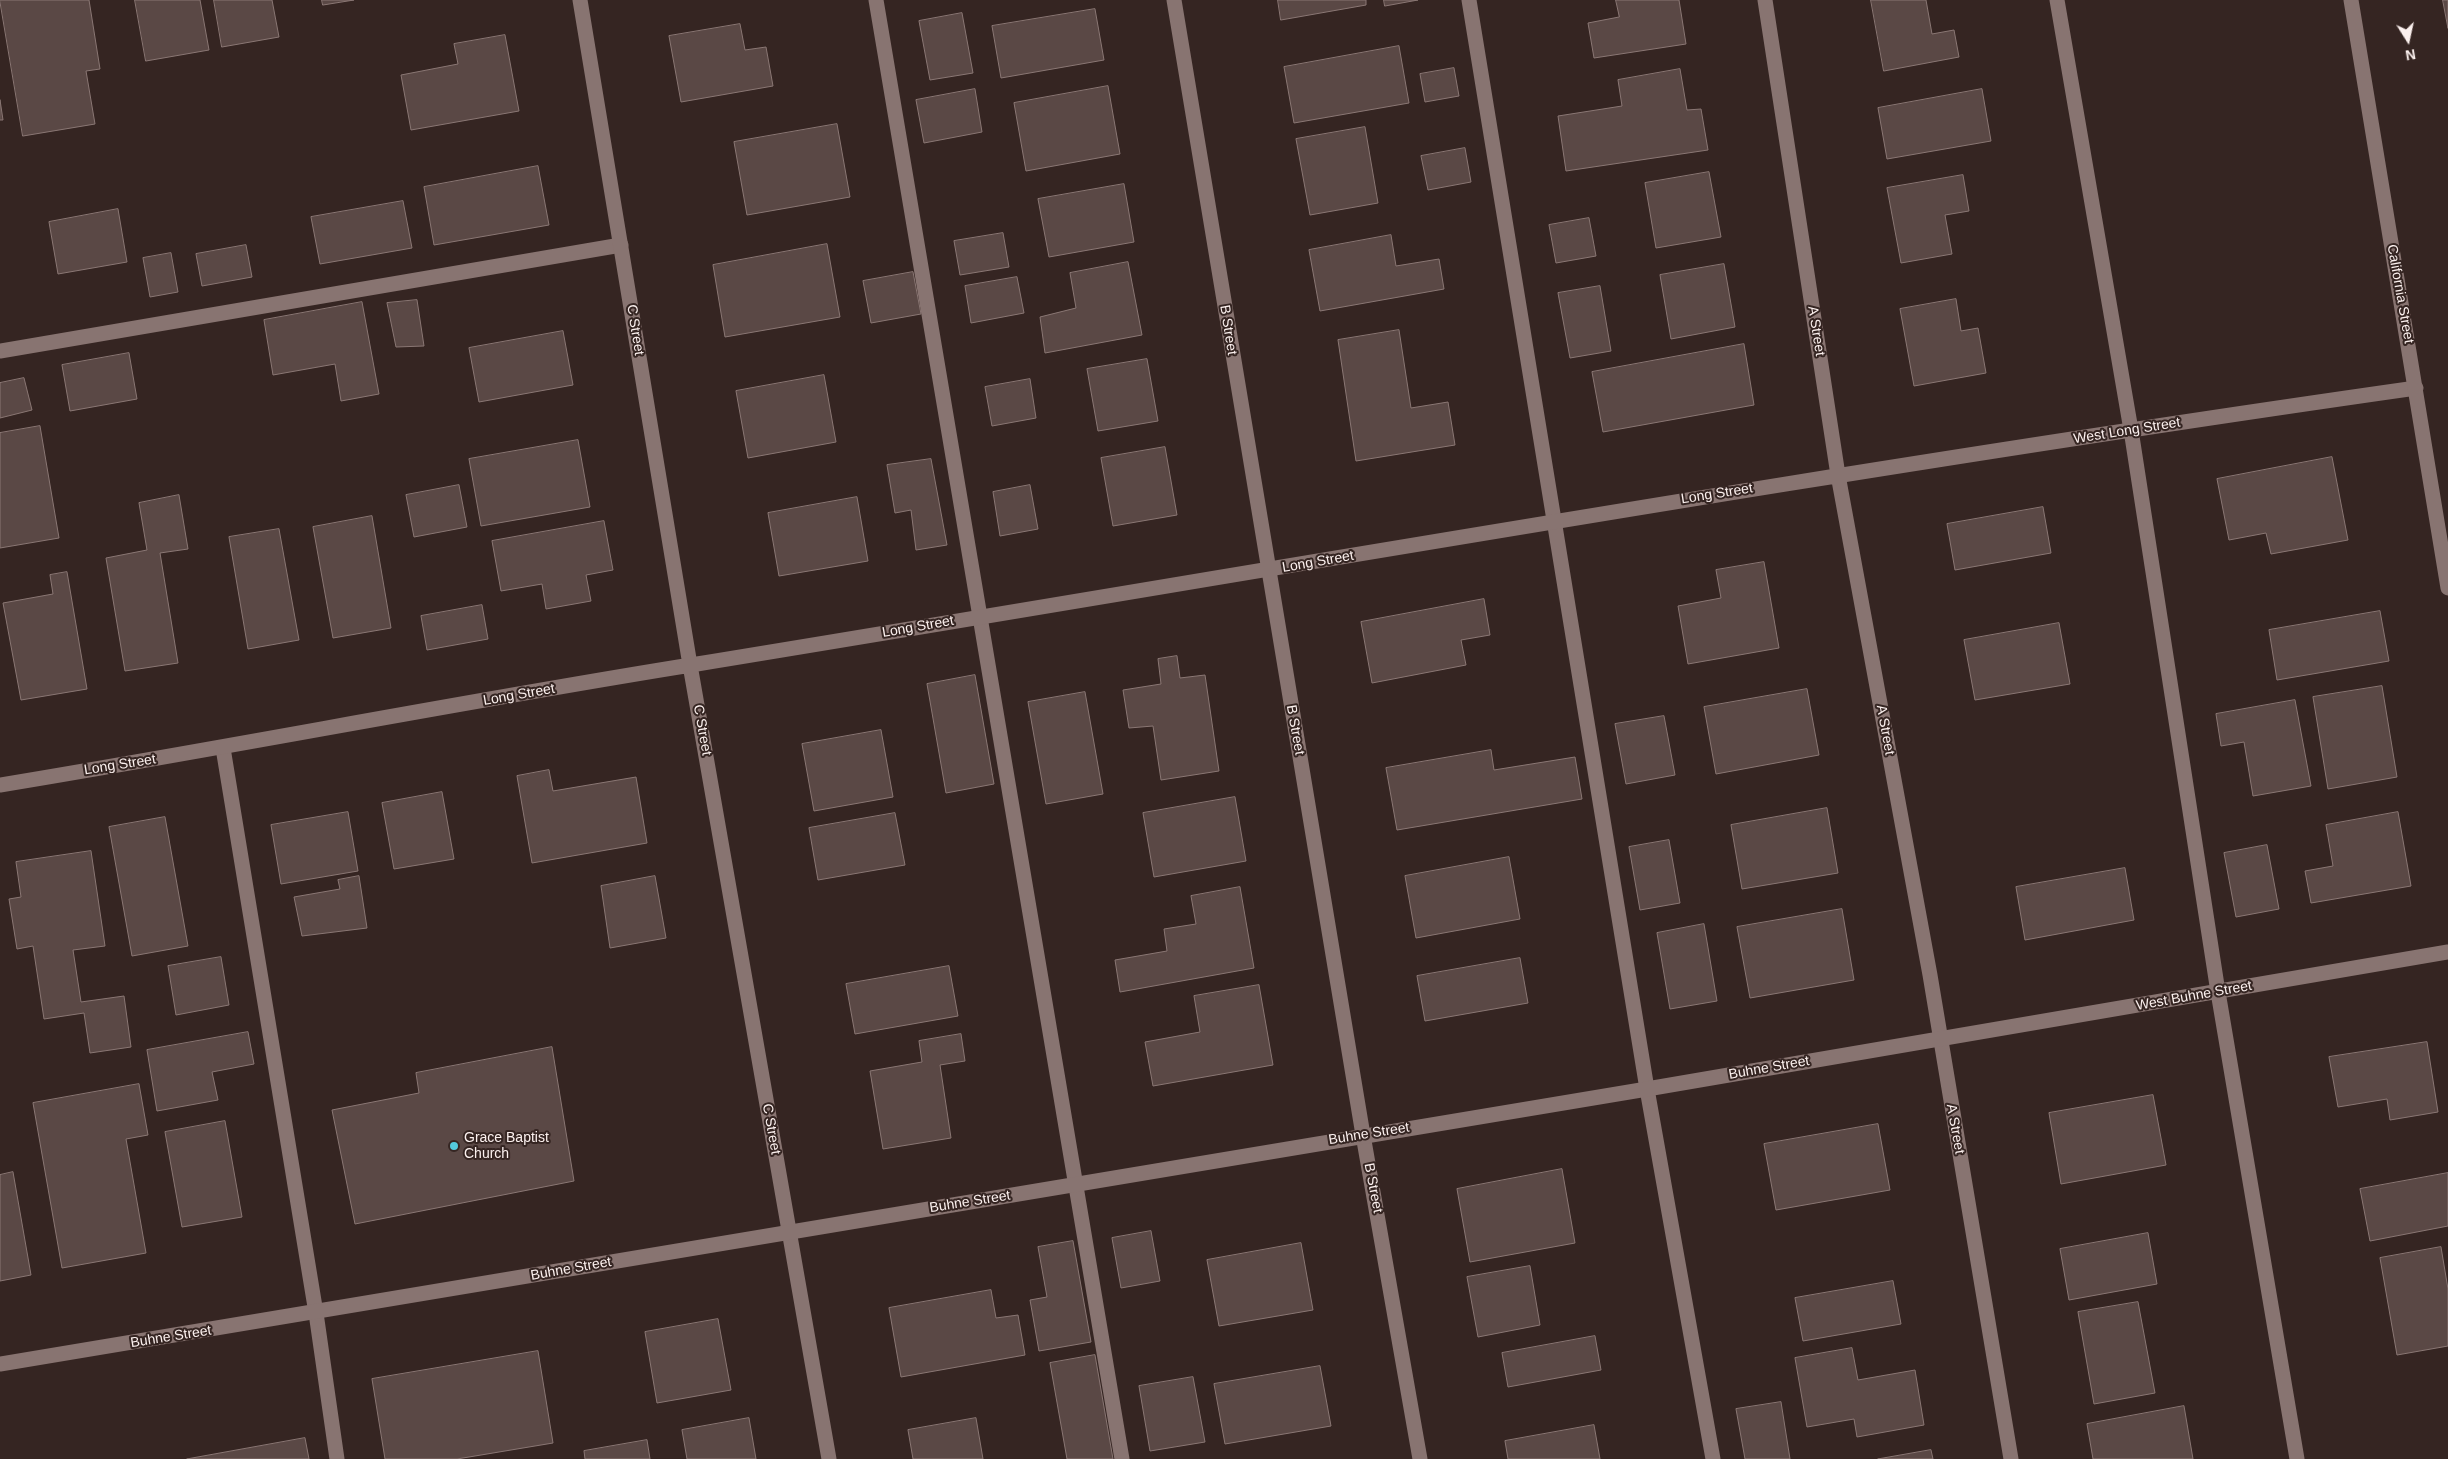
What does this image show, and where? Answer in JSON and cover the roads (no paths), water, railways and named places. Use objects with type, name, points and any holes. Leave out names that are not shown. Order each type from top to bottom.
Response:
[{"type":"street","name":"C Street","points":[[580,0],[690,665],[829,1459]]},
{"type":"street","points":[[876,0],[1122,1459]]},
{"type":"street","name":"B Street","points":[[1174,0],[1363,1135],[1420,1459]]},
{"type":"street","points":[[1469,0],[1647,1089],[1713,1459]]},
{"type":"street","name":"A Street","points":[[1765,0],[1838,475],[1940,1039],[2011,1459]]},
{"type":"street","points":[[2057,0],[2131,430],[2218,992],[2297,1459]]},
{"type":"street","name":"California Street","points":[[2351,0],[2448,588]]},
{"type":"street","points":[[0,351],[621,245]]},
{"type":"street","name":"West Long Street","points":[[1838,475],[2416,388]]},
{"type":"street","name":"Long Street","points":[[0,785],[223,748],[690,665],[1268,571],[1555,520],[1838,475]]},
{"type":"street","points":[[223,748],[316,1313],[337,1459]]},
{"type":"street","name":"West Buhne Street","points":[[1940,1039],[2448,952]]},
{"type":"street","name":"Buhne Street","points":[[0,1364],[316,1313],[1940,1039]]},
{"type":"place","name":"Grace Baptist Church","points":[[454,1146]]}]
